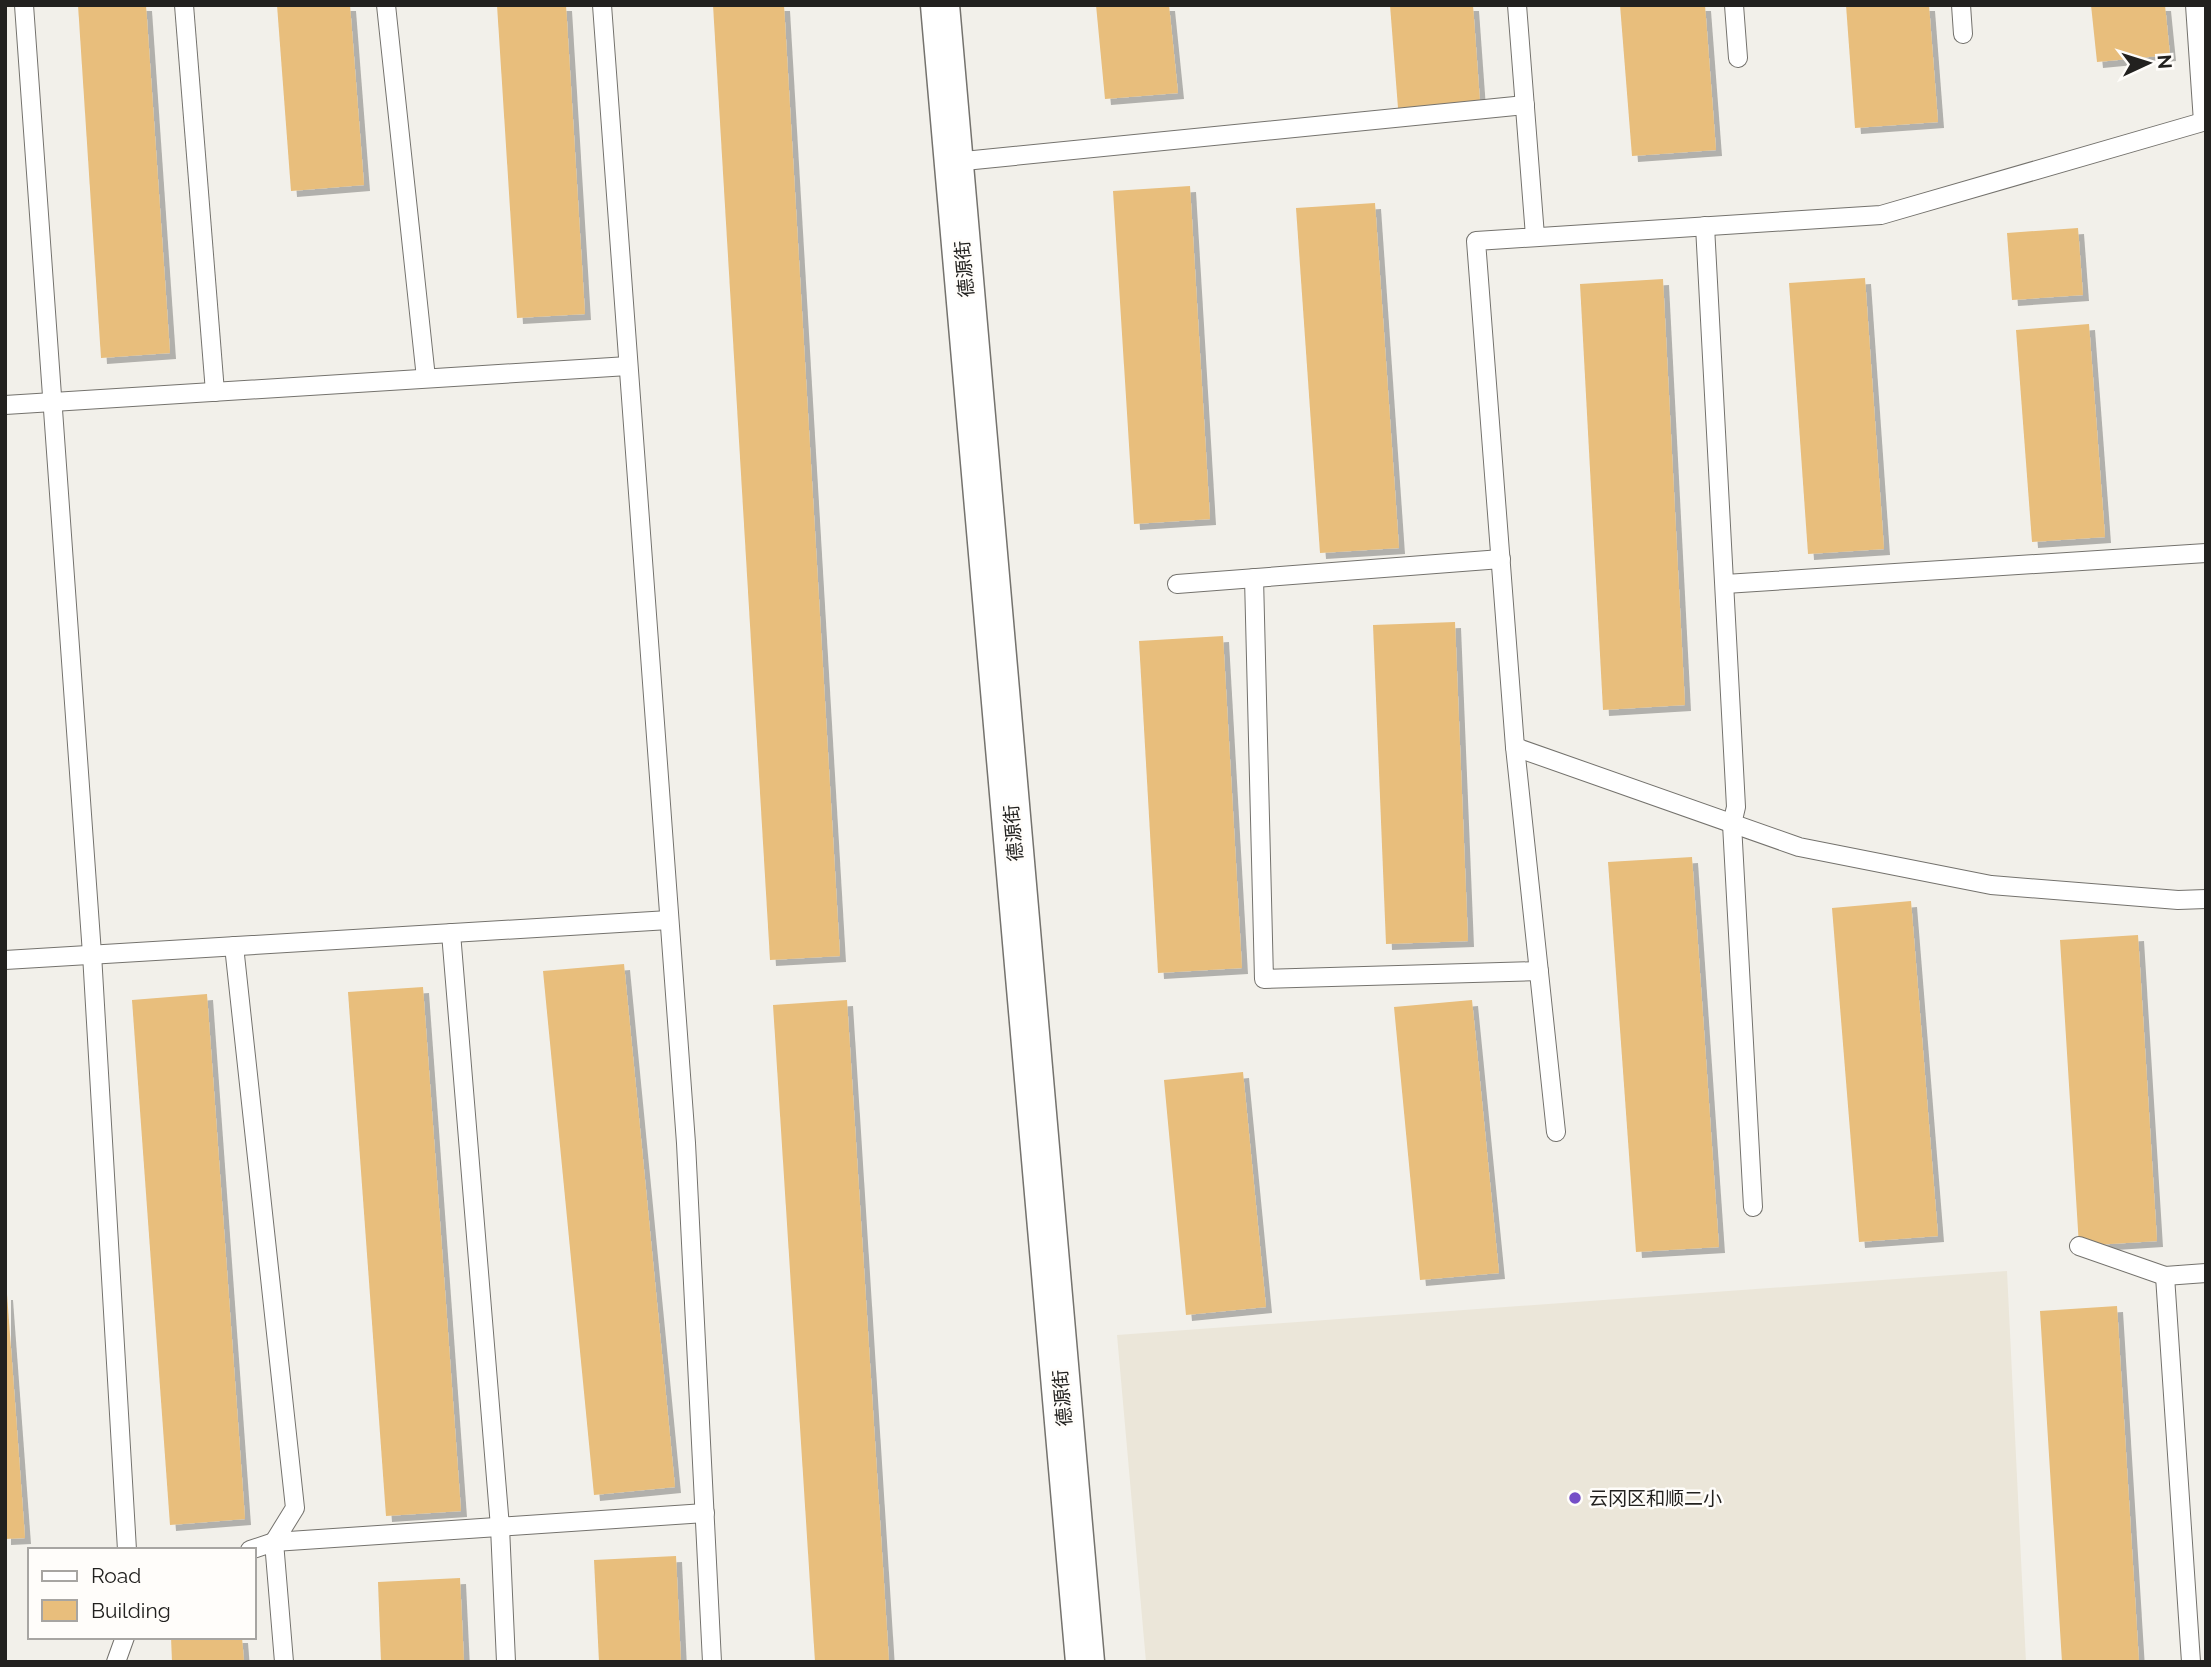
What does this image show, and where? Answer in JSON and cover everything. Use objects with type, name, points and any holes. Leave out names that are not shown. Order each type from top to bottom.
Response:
[{"type":"street","name":"德源街","points":[[940,5],[1084,1662]]},
{"type":"lane","points":[[24,5],[92,954],[127,1548]]},
{"type":"lane","points":[[184,5],[215,392]]},
{"type":"lane","points":[[386,5],[426,379]]},
{"type":"lane","points":[[602,5],[685,1143],[712,1662]]},
{"type":"lane","points":[[1517,5],[1535,236]]},
{"type":"lane","points":[[1734,5],[1738,58]]},
{"type":"lane","points":[[1961,5],[1963,34]]},
{"type":"lane","points":[[1556,1132],[1515,747],[1476,241],[1881,215],[2204,121],[2195,5]]},
{"type":"lane","points":[[954,162],[1525,105]]},
{"type":"lane","points":[[1705,226],[1736,807],[1732,824],[1753,1207]]},
{"type":"lane","points":[[5,405],[628,366]]},
{"type":"lane","points":[[1724,584],[2206,553]]},
{"type":"lane","points":[[1177,584],[1501,559]]},
{"type":"lane","points":[[1254,578],[1264,979],[1539,971]]},
{"type":"lane","points":[[1515,747],[1799,848],[1991,885],[2178,900],[2206,899]]},
{"type":"lane","points":[[5,960],[669,920]]},
{"type":"lane","points":[[451,933],[500,1527],[506,1662]]},
{"type":"lane","points":[[234,946],[295,1508],[274,1542],[284,1662]]},
{"type":"lane","points":[[2079,1246],[2165,1276],[2206,1273]]},
{"type":"lane","points":[[2165,1276],[2192,1662]]},
{"type":"lane","points":[[256,1548],[274,1542],[705,1513]]},
{"type":"lane","points":[[117,1662],[124,1639]]},
{"type":"shaded area","name":"云冈区和顺二小","points":[[2007,1271],[2026,1662],[1146,1662],[1117,1335]]},
{"type":"building","points":[[78,5],[146,5],[170,353],[101,358]]},
{"type":"building","points":[[277,5],[350,5],[364,185],[291,191]]},
{"type":"building","points":[[497,5],[566,5],[585,314],[517,318]]},
{"type":"building","points":[[713,5],[784,5],[840,956],[770,960]]},
{"type":"building","points":[[1096,5],[1169,5],[1178,93],[1105,99]]},
{"type":"building","points":[[1390,5],[1473,5],[1480,102],[1398,108]]},
{"type":"building","points":[[1620,5],[1705,5],[1716,150],[1632,156]]},
{"type":"building","points":[[1846,5],[1929,5],[1938,122],[1855,128]]},
{"type":"building","points":[[2091,5],[2165,5],[2170,55],[2097,62]]},
{"type":"building","points":[[1190,186],[1210,519],[1134,524],[1113,191]]},
{"type":"building","points":[[1375,203],[1399,548],[1320,553],[1296,208]]},
{"type":"building","points":[[2078,228],[2083,295],[2012,300],[2007,233]]},
{"type":"building","points":[[1865,278],[1884,549],[1808,554],[1789,283]]},
{"type":"building","points":[[1663,279],[1685,705],[1603,710],[1580,284]]},
{"type":"building","points":[[2089,324],[2105,537],[2032,542],[2016,330]]},
{"type":"building","points":[[1455,622],[1468,941],[1386,944],[1373,625]]},
{"type":"building","points":[[1223,636],[1242,968],[1158,973],[1139,641]]},
{"type":"building","points":[[1692,857],[1719,1247],[1636,1252],[1608,862]]},
{"type":"building","points":[[1911,901],[1938,1236],[1859,1242],[1832,908]]},
{"type":"building","points":[[2138,935],[2157,1241],[2079,1246],[2060,940]]},
{"type":"building","points":[[624,964],[675,1487],[594,1495],[543,971]]},
{"type":"building","points":[[423,987],[461,1511],[386,1516],[348,992]]},
{"type":"building","points":[[207,994],[245,1519],[170,1525],[132,1000]]},
{"type":"building","points":[[847,1000],[889,1662],[815,1662],[773,1005]]},
{"type":"building","points":[[1472,1000],[1499,1273],[1420,1280],[1394,1007]]},
{"type":"building","points":[[1243,1072],[1266,1307],[1186,1315],[1164,1080]]},
{"type":"building","points":[[5,1294],[25,1538],[5,1539]]},
{"type":"building","points":[[2117,1306],[2139,1662],[2062,1662],[2040,1311]]},
{"type":"building","points":[[676,1556],[681,1662],[599,1662],[594,1560]]},
{"type":"building","points":[[460,1578],[464,1662],[381,1662],[378,1582]]},
{"type":"building","points":[[171,1639],[242,1639],[244,1662],[172,1662]]},
{"type":"place","name":"云冈区和顺二小","points":[[1575,1498]]}]
